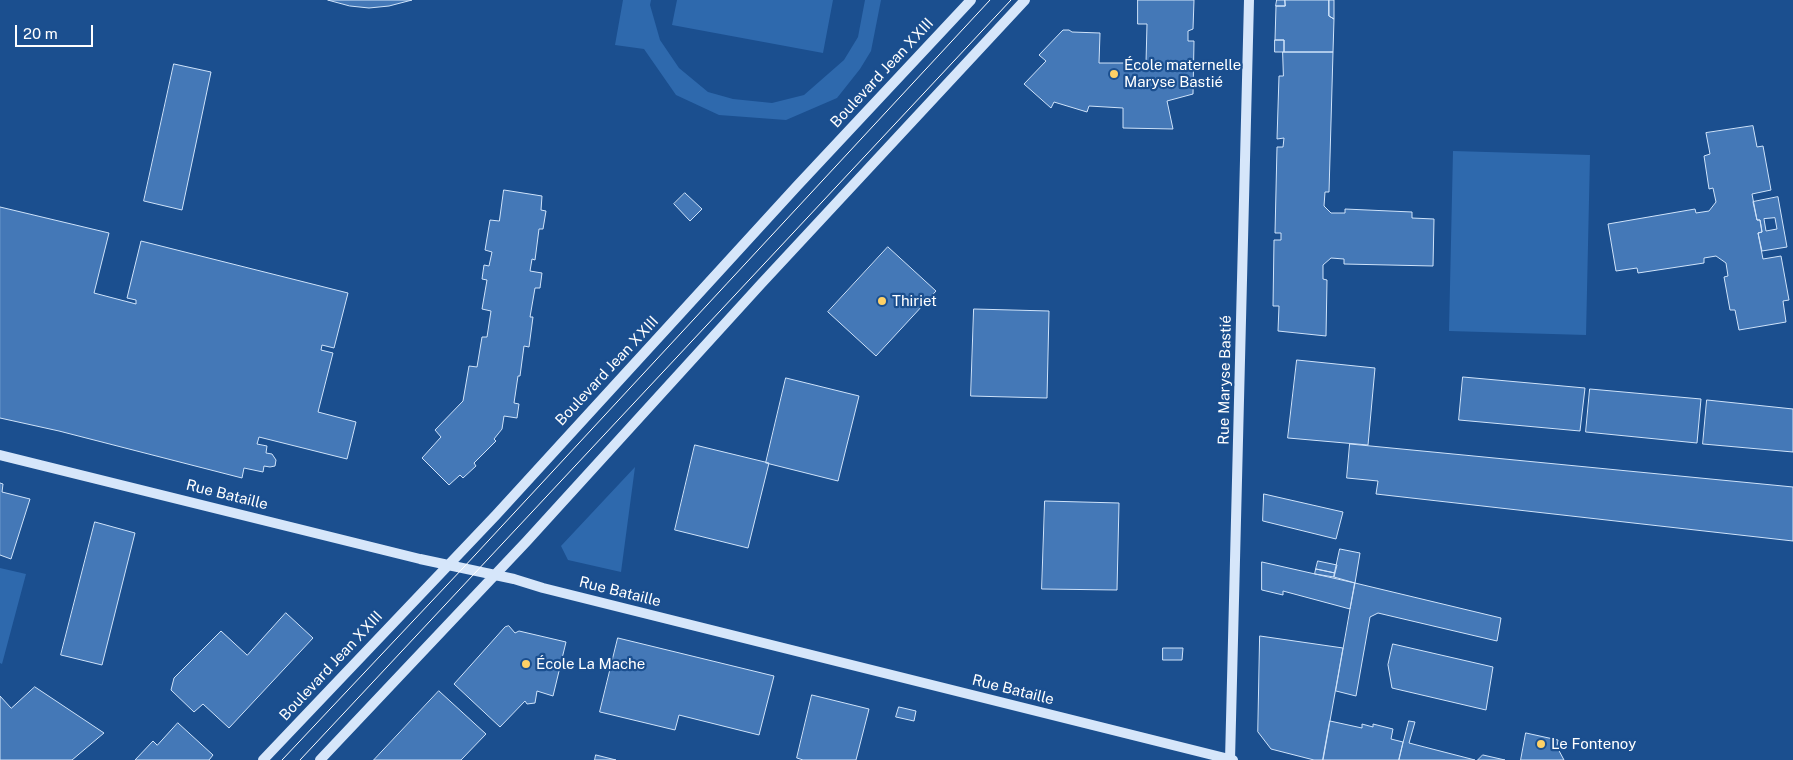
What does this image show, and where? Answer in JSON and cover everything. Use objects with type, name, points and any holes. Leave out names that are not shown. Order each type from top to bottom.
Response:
[{"type":"main road","name":"Boulevard Jean XXIII","points":[[263,760],[449,565],[797,186],[971,0]]},
{"type":"main road","points":[[320,760],[494,576],[1025,0]]},
{"type":"main road","name":"Rue Maryse Bastié","points":[[1231,760],[1249,0]]},
{"type":"main road","name":"Rue Bataille","points":[[0,454],[420,559],[514,579],[551,590],[1231,760]]},
{"type":"shaded area","points":[[623,0],[651,0],[650,5],[660,40],[679,68],[708,92],[733,99],[772,103],[804,95],[844,60],[858,37],[865,0],[881,0],[871,51],[860,69],[837,98],[786,120],[719,115],[676,95],[644,49],[615,45]]},
{"type":"shaded area","points":[[677,0],[833,0],[823,53],[672,25]]},
{"type":"shaded area","points":[[1453,151],[1590,155],[1586,335],[1449,331]]},
{"type":"shaded area","points":[[635,467],[621,572],[568,560],[561,546]]},
{"type":"shaded area","points":[[0,568],[26,574],[2,664],[0,663]]},
{"type":"building","points":[[328,0],[412,0],[389,6],[369,8],[350,6]]},
{"type":"building","name":"École maternelle Maryse Bastié","points":[[1138,0],[1194,0],[1193,29],[1188,31],[1188,41],[1194,41],[1193,94],[1167,101],[1173,129],[1123,128],[1123,108],[1089,106],[1087,112],[1054,102],[1051,108],[1024,84],[1046,61],[1039,55],[1063,30],[1100,33],[1099,63],[1146,63],[1147,24],[1138,24]]},
{"type":"building","points":[[1277,0],[1285,0],[1285,6],[1276,6]]},
{"type":"building","points":[[1285,0],[1329,0],[1329,16],[1334,19],[1333,52],[1284,52],[1284,40],[1275,40],[1276,6],[1285,6]]},
{"type":"building","points":[[1329,0],[1334,0],[1334,19],[1329,16]]},
{"type":"building","points":[[1275,40],[1284,40],[1284,52],[1275,52]]},
{"type":"building","points":[[1283,52],[1333,52],[1329,192],[1325,192],[1324,206],[1331,213],[1345,213],[1345,209],[1412,212],[1412,218],[1434,219],[1433,266],[1344,264],[1344,259],[1331,258],[1323,265],[1323,279],[1327,280],[1326,336],[1278,331],[1279,306],[1273,306],[1274,240],[1281,240],[1281,233],[1275,233],[1277,147],[1283,147],[1284,138],[1277,139],[1279,76],[1283,76]]},
{"type":"building","points":[[174,64],[211,72],[182,210],[144,201]]},
{"type":"building","points":[[1753,126],[1757,147],[1763,146],[1771,190],[1752,194],[1757,220],[1760,220],[1762,232],[1758,233],[1763,259],[1781,256],[1789,300],[1783,301],[1786,322],[1739,330],[1735,310],[1730,310],[1724,277],[1728,276],[1726,263],[1716,256],[1704,258],[1704,263],[1638,273],[1637,268],[1616,271],[1608,224],[1695,209],[1696,213],[1709,211],[1716,202],[1713,188],[1709,189],[1704,156],[1710,154],[1706,133]]},
{"type":"building","points":[[504,190],[542,196],[541,210],[546,211],[543,229],[539,229],[535,260],[532,259],[530,271],[542,273],[540,288],[535,288],[530,317],[533,317],[529,347],[524,346],[520,376],[518,376],[514,403],[519,404],[517,418],[504,416],[502,429],[494,439],[496,441],[474,463],[476,466],[463,478],[460,475],[449,485],[422,458],[441,437],[435,430],[463,401],[469,366],[477,367],[482,337],[487,337],[491,311],[482,309],[487,280],[482,279],[484,265],[489,266],[492,252],[485,250],[490,220],[499,221]]},
{"type":"building","points":[[685,193],[702,209],[690,221],[674,204]]},
{"type":"building","points":[[1778,197],[1787,247],[1762,251],[1758,233],[1762,232],[1760,220],[1757,220],[1753,202]],"holes":[[[1775,218],[1777,229],[1766,231],[1764,219]]]},
{"type":"building","points":[[0,207],[109,233],[94,293],[136,304],[136,300],[127,298],[141,241],[348,293],[334,348],[322,345],[321,350],[333,353],[318,412],[356,422],[347,459],[259,437],[257,444],[267,446],[266,453],[272,454],[276,460],[275,466],[264,466],[263,472],[244,468],[242,478],[59,431],[0,418]]},
{"type":"building","name":"Thiriet","points":[[888,247],[936,291],[876,356],[828,312]]},
{"type":"building","points":[[974,309],[1049,311],[1047,398],[971,396]]},
{"type":"building","points":[[1297,360],[1375,368],[1368,445],[1288,438]]},
{"type":"building","points":[[1463,377],[1585,388],[1580,431],[1459,420]]},
{"type":"building","points":[[786,378],[859,396],[838,481],[766,463]]},
{"type":"building","points":[[1590,389],[1701,399],[1697,443],[1586,432]]},
{"type":"building","points":[[1707,400],[1793,409],[1793,452],[1703,444]]},
{"type":"building","points":[[1350,444],[1793,487],[1793,541],[1376,494],[1378,481],[1347,478]]},
{"type":"building","points":[[695,445],[769,463],[748,548],[675,530]]},
{"type":"building","points":[[0,483],[3,484],[2,492],[30,499],[11,559],[0,555]]},
{"type":"building","points":[[1264,494],[1343,512],[1336,539],[1263,521]]},
{"type":"building","points":[[1045,501],[1119,503],[1117,590],[1042,589]]},
{"type":"building","points":[[95,522],[135,533],[102,665],[61,655]]},
{"type":"building","points":[[1340,549],[1360,553],[1355,583],[1334,577]]},
{"type":"building","points":[[1318,561],[1337,565],[1335,573],[1316,569]]},
{"type":"building","points":[[1262,562],[1355,583],[1350,609],[1283,591],[1283,595],[1262,590]]},
{"type":"building","points":[[1316,569],[1335,573],[1334,577],[1315,574]]},
{"type":"building","points":[[1355,583],[1501,618],[1497,641],[1378,613],[1370,617],[1356,696],[1336,691]]},
{"type":"building","points":[[286,613],[313,638],[229,728],[203,704],[194,712],[171,690],[174,678],[221,631],[247,655]]},
{"type":"building","points":[[509,626],[515,633],[519,631],[566,642],[553,696],[537,691],[535,703],[527,704],[525,701],[500,727],[454,684],[505,627]]},
{"type":"building","points":[[1260,636],[1343,648],[1323,760],[1314,760],[1271,749],[1258,732]]},
{"type":"building","points":[[618,638],[774,676],[759,735],[679,715],[675,730],[600,712]]},
{"type":"building","points":[[1393,644],[1493,667],[1486,710],[1392,688],[1388,665]]},
{"type":"building","points":[[1163,648],[1183,648],[1182,660],[1163,660]]},
{"type":"building","points":[[35,687],[104,733],[72,760],[0,760],[0,696],[11,708]]},
{"type":"building","points":[[439,691],[486,734],[461,760],[374,760]]},
{"type":"building","points":[[812,695],[869,709],[856,760],[803,760],[797,758]]},
{"type":"building","points":[[899,707],[916,711],[914,721],[896,717]]},
{"type":"building","points":[[1330,721],[1362,728],[1362,724],[1373,727],[1373,724],[1393,729],[1391,739],[1403,742],[1399,760],[1323,760]]},
{"type":"building","points":[[1409,721],[1415,722],[1409,743],[1475,760],[1399,760]]},
{"type":"building","points":[[178,723],[213,755],[209,760],[135,760],[153,741],[157,745]]},
{"type":"building","name":"Le Fontenoy","points":[[1526,733],[1558,740],[1557,747],[1564,760],[1521,760]]},
{"type":"building","points":[[596,755],[616,760],[595,760]]},
{"type":"building","points":[[1483,755],[1505,760],[1478,760]]},
{"type":"tram line","points":[[282,760],[463,568],[990,0]]},
{"type":"tram line","points":[[300,760],[1011,0]]},
{"type":"place","name":"École maternelle Maryse Bastié","points":[[1114,74]]},
{"type":"place","name":"Thiriet","points":[[882,301]]},
{"type":"place","name":"École La Mache","points":[[526,664]]},
{"type":"place","name":"Le Fontenoy","points":[[1541,744]]}]
